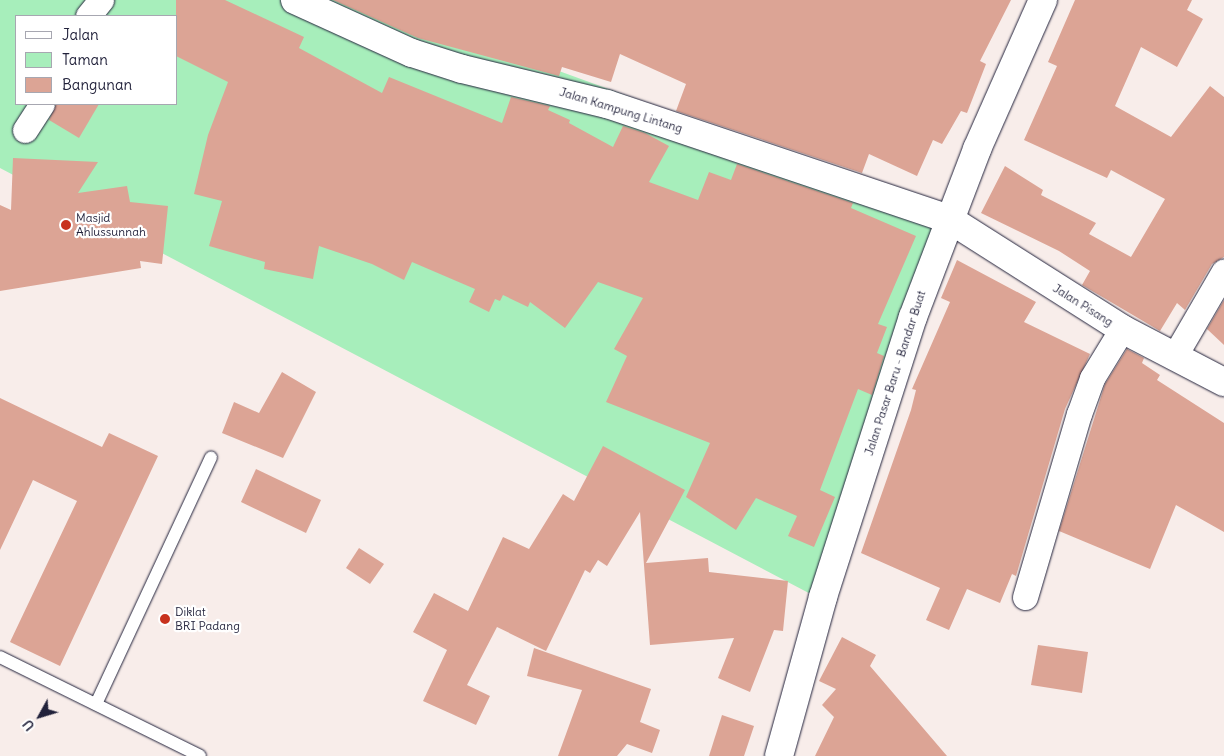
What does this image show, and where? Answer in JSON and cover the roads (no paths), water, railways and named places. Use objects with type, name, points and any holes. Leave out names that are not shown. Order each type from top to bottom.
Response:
[{"type":"street","points":[[89,15],[101,0]]},
{"type":"street","name":"Jalan Kampung Lintang","points":[[295,0],[412,53],[462,69],[606,104],[949,219]]},
{"type":"street","name":"Jalan Pasar Baru - Bandar Buat","points":[[779,756],[823,598],[896,368],[949,219],[1043,0]]},
{"type":"street","points":[[25,130],[41,105]]},
{"type":"street","name":"Jalan Pisang","points":[[949,219],[1122,329],[1224,382]]},
{"type":"street","points":[[1174,357],[1224,272]]},
{"type":"street","points":[[1025,597],[1079,414],[1092,378],[1122,329]]},
{"type":"lane","points":[[96,704],[211,457]]},
{"type":"lane","points":[[0,657],[200,756]]},
{"type":"place","name":"Masjid Ahlussunnah","points":[[66,225]]},
{"type":"place","name":"Diklat BRI Padang","points":[[165,619]]}]
